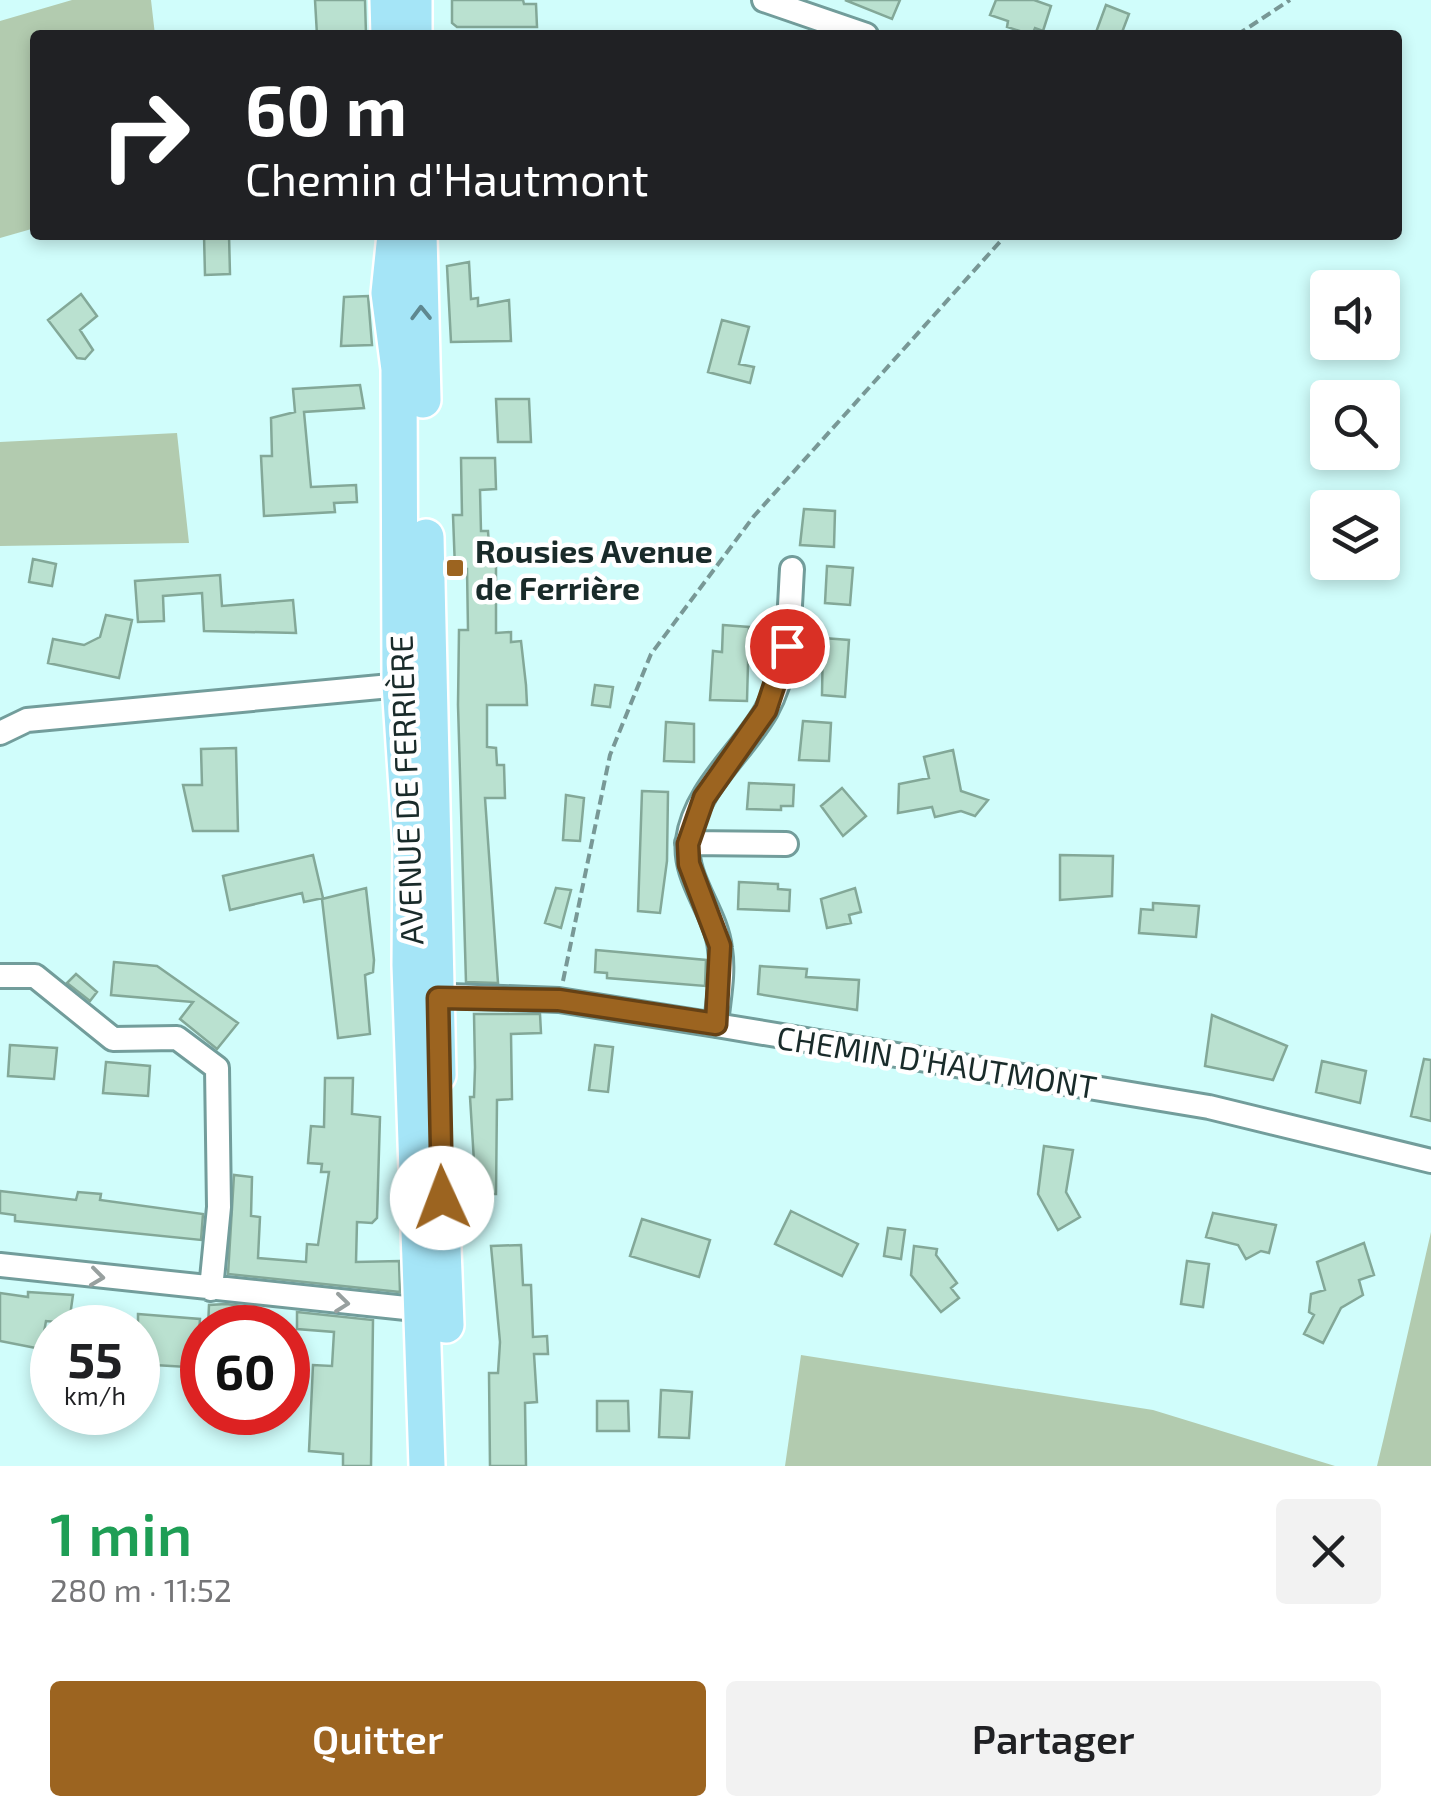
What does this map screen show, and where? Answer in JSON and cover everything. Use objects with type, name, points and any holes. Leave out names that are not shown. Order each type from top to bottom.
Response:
[{"type":"main road","points":[[388,0],[390,30]]},
{"type":"main road","points":[[414,0],[414,30]]},
{"type":"main road","name":"AVENUE DE FERRIÈRE","points":[[395,240],[390,293],[399,369],[417,680]]},
{"type":"main road","name":"AVENUE DE FERRIÈRE","points":[[419,240],[417,680],[424,989],[423,1311],[449,1466]]},
{"type":"main road","name":"AVENUE DE FERRIÈRE","points":[[424,989],[413,1026],[427,1466]]},
{"type":"street","points":[[764,0],[851,30]]},
{"type":"street","points":[[716,1024],[720,946],[689,864],[688,844],[704,798],[766,710],[778,682],[787,646],[792,569]]},
{"type":"street","points":[[0,734],[28,720],[417,680]]},
{"type":"street","points":[[688,844],[786,844]]},
{"type":"street","points":[[0,976],[36,976],[112,1040],[178,1038],[216,1068],[220,1207],[211,1289]]},
{"type":"street","name":"CHEMIN D'HAUTMONT","points":[[424,989],[559,1000],[1209,1106],[1431,1160]]},
{"type":"street","points":[[0,1265],[423,1311]]},
{"type":"path","points":[[1245,30],[1290,0]]},
{"type":"path","points":[[559,1000],[610,754],[651,654],[754,516],[1002,240]]},
{"type":"green space","points":[[72,0],[151,0],[154,30],[30,30],[30,229],[0,238],[0,21]]},
{"type":"green space","points":[[177,433],[189,543],[0,546],[0,442]]},
{"type":"green space","points":[[1431,1232],[1431,1466],[1377,1466],[1384,1437]]},
{"type":"green space","points":[[801,1355],[1153,1410],[1335,1466],[785,1466]]},
{"type":"building","points":[[315,0],[365,0],[366,30],[317,30]]},
{"type":"building","points":[[452,0],[523,0],[524,4],[536,4],[537,27],[457,27],[452,23]]},
{"type":"building","points":[[845,0],[900,0],[892,19]]},
{"type":"building","points":[[996,0],[1034,0],[1051,6],[1043,30],[1016,30],[1007,27],[1008,21],[990,15]]},
{"type":"building","points":[[1106,5],[1129,14],[1123,30],[1097,30]]},
{"type":"building","points":[[204,240],[229,240],[230,274],[205,275]]},
{"type":"building","points":[[469,262],[471,299],[478,298],[478,306],[509,300],[511,341],[451,342],[447,266]]},
{"type":"building","points":[[81,294],[97,316],[80,330],[93,350],[85,359],[77,358],[48,320]]},
{"type":"building","points":[[368,296],[372,345],[341,346],[344,297]]},
{"type":"building","points":[[722,320],[749,327],[739,364],[754,367],[750,383],[708,372]]},
{"type":"building","points":[[360,385],[364,408],[304,412],[311,487],[356,485],[357,502],[334,503],[335,512],[264,516],[261,456],[272,456],[271,418],[295,412],[293,389]]},
{"type":"building","points":[[496,399],[529,399],[531,442],[498,442]]},
{"type":"building","points":[[461,458],[495,458],[496,489],[480,490],[481,531],[488,531],[490,560],[496,560],[496,633],[511,632],[511,642],[521,641],[526,685],[527,705],[487,705],[487,747],[496,748],[497,765],[504,765],[505,798],[485,798],[498,983],[466,982],[458,705],[459,630],[468,630],[467,569],[455,569],[453,515],[462,515]]},
{"type":"building","points":[[804,509],[835,511],[834,547],[800,545]]},
{"type":"building","points":[[33,559],[56,564],[52,586],[29,582]]},
{"type":"building","points":[[827,566],[853,568],[850,605],[825,603]]},
{"type":"building","points":[[220,575],[222,606],[293,600],[296,633],[204,631],[202,593],[163,596],[164,621],[138,622],[135,581]]},
{"type":"building","points":[[106,615],[132,620],[119,678],[48,663],[53,639],[84,645],[100,637]]},
{"type":"building","points":[[723,625],[749,627],[747,701],[710,700],[713,651],[722,652]]},
{"type":"building","points":[[823,638],[849,640],[845,697],[822,695]]},
{"type":"building","points":[[595,685],[613,687],[610,707],[592,705]]},
{"type":"building","points":[[803,721],[831,723],[829,761],[799,760]]},
{"type":"building","points":[[666,722],[694,724],[694,762],[664,761]]},
{"type":"building","points":[[236,748],[238,831],[193,831],[183,785],[202,785],[201,749]]},
{"type":"building","points":[[953,750],[961,791],[988,800],[975,816],[961,811],[935,817],[932,807],[898,813],[899,784],[929,778],[924,757]]},
{"type":"building","points":[[749,783],[794,785],[793,806],[781,806],[781,810],[747,809]]},
{"type":"building","points":[[842,788],[866,816],[843,836],[821,806]]},
{"type":"building","points":[[642,791],[668,792],[667,861],[660,913],[638,911]]},
{"type":"building","points":[[566,795],[584,798],[580,841],[563,840]]},
{"type":"building","points":[[313,855],[323,898],[304,902],[302,893],[230,910],[223,876]]},
{"type":"building","points":[[1060,855],[1113,856],[1112,896],[1060,900]]},
{"type":"building","points":[[739,882],[778,884],[778,889],[790,890],[789,911],[738,909]]},
{"type":"building","points":[[366,888],[374,960],[373,972],[365,975],[370,1034],[338,1038],[322,899]]},
{"type":"building","points":[[556,888],[571,890],[561,928],[545,923]]},
{"type":"building","points":[[855,888],[861,912],[849,915],[851,923],[827,928],[821,899]]},
{"type":"building","points":[[1153,903],[1199,906],[1196,937],[1139,933],[1141,909],[1153,910]]},
{"type":"building","points":[[596,950],[706,960],[705,986],[607,978],[607,973],[595,972]]},
{"type":"building","points":[[114,962],[157,966],[238,1023],[217,1049],[180,1019],[193,1002],[111,995]]},
{"type":"building","points":[[760,966],[807,969],[806,977],[859,980],[857,1010],[758,994]]},
{"type":"building","points":[[76,974],[97,992],[90,1001],[67,983]]},
{"type":"building","points":[[474,1014],[540,1014],[541,1033],[511,1034],[512,1099],[497,1100],[496,1194],[476,1194],[470,1097],[474,1097]]},
{"type":"building","points":[[1212,1015],[1287,1046],[1273,1080],[1205,1066]]},
{"type":"building","points":[[10,1045],[57,1048],[54,1079],[8,1076]]},
{"type":"building","points":[[595,1045],[613,1047],[608,1092],[589,1090]]},
{"type":"building","points":[[1424,1059],[1431,1060],[1431,1121],[1411,1116]]},
{"type":"building","points":[[1322,1061],[1366,1071],[1360,1103],[1316,1092]]},
{"type":"building","points":[[106,1062],[150,1066],[148,1096],[103,1093]]},
{"type":"building","points":[[325,1078],[353,1078],[352,1114],[380,1117],[377,1218],[372,1223],[357,1222],[356,1262],[399,1261],[400,1292],[228,1274],[234,1175],[252,1177],[251,1216],[260,1217],[258,1258],[306,1262],[307,1244],[318,1245],[329,1172],[321,1172],[322,1164],[308,1163],[311,1126],[324,1127]]},
{"type":"building","points":[[1044,1146],[1073,1150],[1066,1192],[1080,1217],[1058,1230],[1038,1194]]},
{"type":"building","points":[[0,1191],[76,1200],[78,1192],[101,1194],[100,1200],[203,1214],[201,1240],[15,1221],[15,1215],[0,1213]]},
{"type":"building","points":[[791,1211],[858,1244],[842,1276],[775,1244]]},
{"type":"building","points":[[1213,1213],[1276,1225],[1269,1253],[1261,1251],[1246,1259],[1238,1245],[1206,1237]]},
{"type":"building","points":[[642,1219],[710,1240],[699,1277],[630,1256]]},
{"type":"building","points":[[888,1228],[905,1230],[901,1259],[884,1256]]},
{"type":"building","points":[[1364,1243],[1374,1275],[1359,1280],[1363,1295],[1341,1308],[1323,1343],[1304,1334],[1314,1315],[1309,1312],[1311,1294],[1325,1290],[1317,1262]]},
{"type":"building","points":[[521,1245],[523,1285],[531,1285],[533,1337],[547,1336],[548,1354],[534,1354],[537,1402],[525,1403],[526,1466],[490,1466],[489,1373],[498,1373],[500,1342],[491,1246]]},
{"type":"building","points":[[914,1246],[937,1249],[936,1255],[957,1283],[951,1288],[959,1298],[941,1312],[911,1275]]},
{"type":"building","points":[[1187,1261],[1209,1264],[1203,1307],[1181,1304]]},
{"type":"building","points":[[28,1292],[73,1295],[72,1305],[30,1305],[30,1347],[0,1341],[0,1293],[28,1297]]},
{"type":"building","points":[[310,1313],[373,1320],[371,1466],[343,1466],[343,1454],[309,1451],[313,1365],[332,1366],[334,1332],[310,1330]]},
{"type":"building","points":[[160,1316],[180,1317],[180,1367],[160,1365]]},
{"type":"building","points":[[661,1390],[692,1392],[689,1438],[659,1437]]},
{"type":"building","points":[[597,1401],[628,1401],[629,1431],[597,1431]]},
{"type":"place","name":"Rousies Avenue de Ferrière","points":[[455,568]]},
{"type":"route","points":[[442,1198],[438,998],[559,1000],[716,1024],[720,946],[689,864],[688,844],[692,823],[704,798],[766,710],[787,646]]}]
